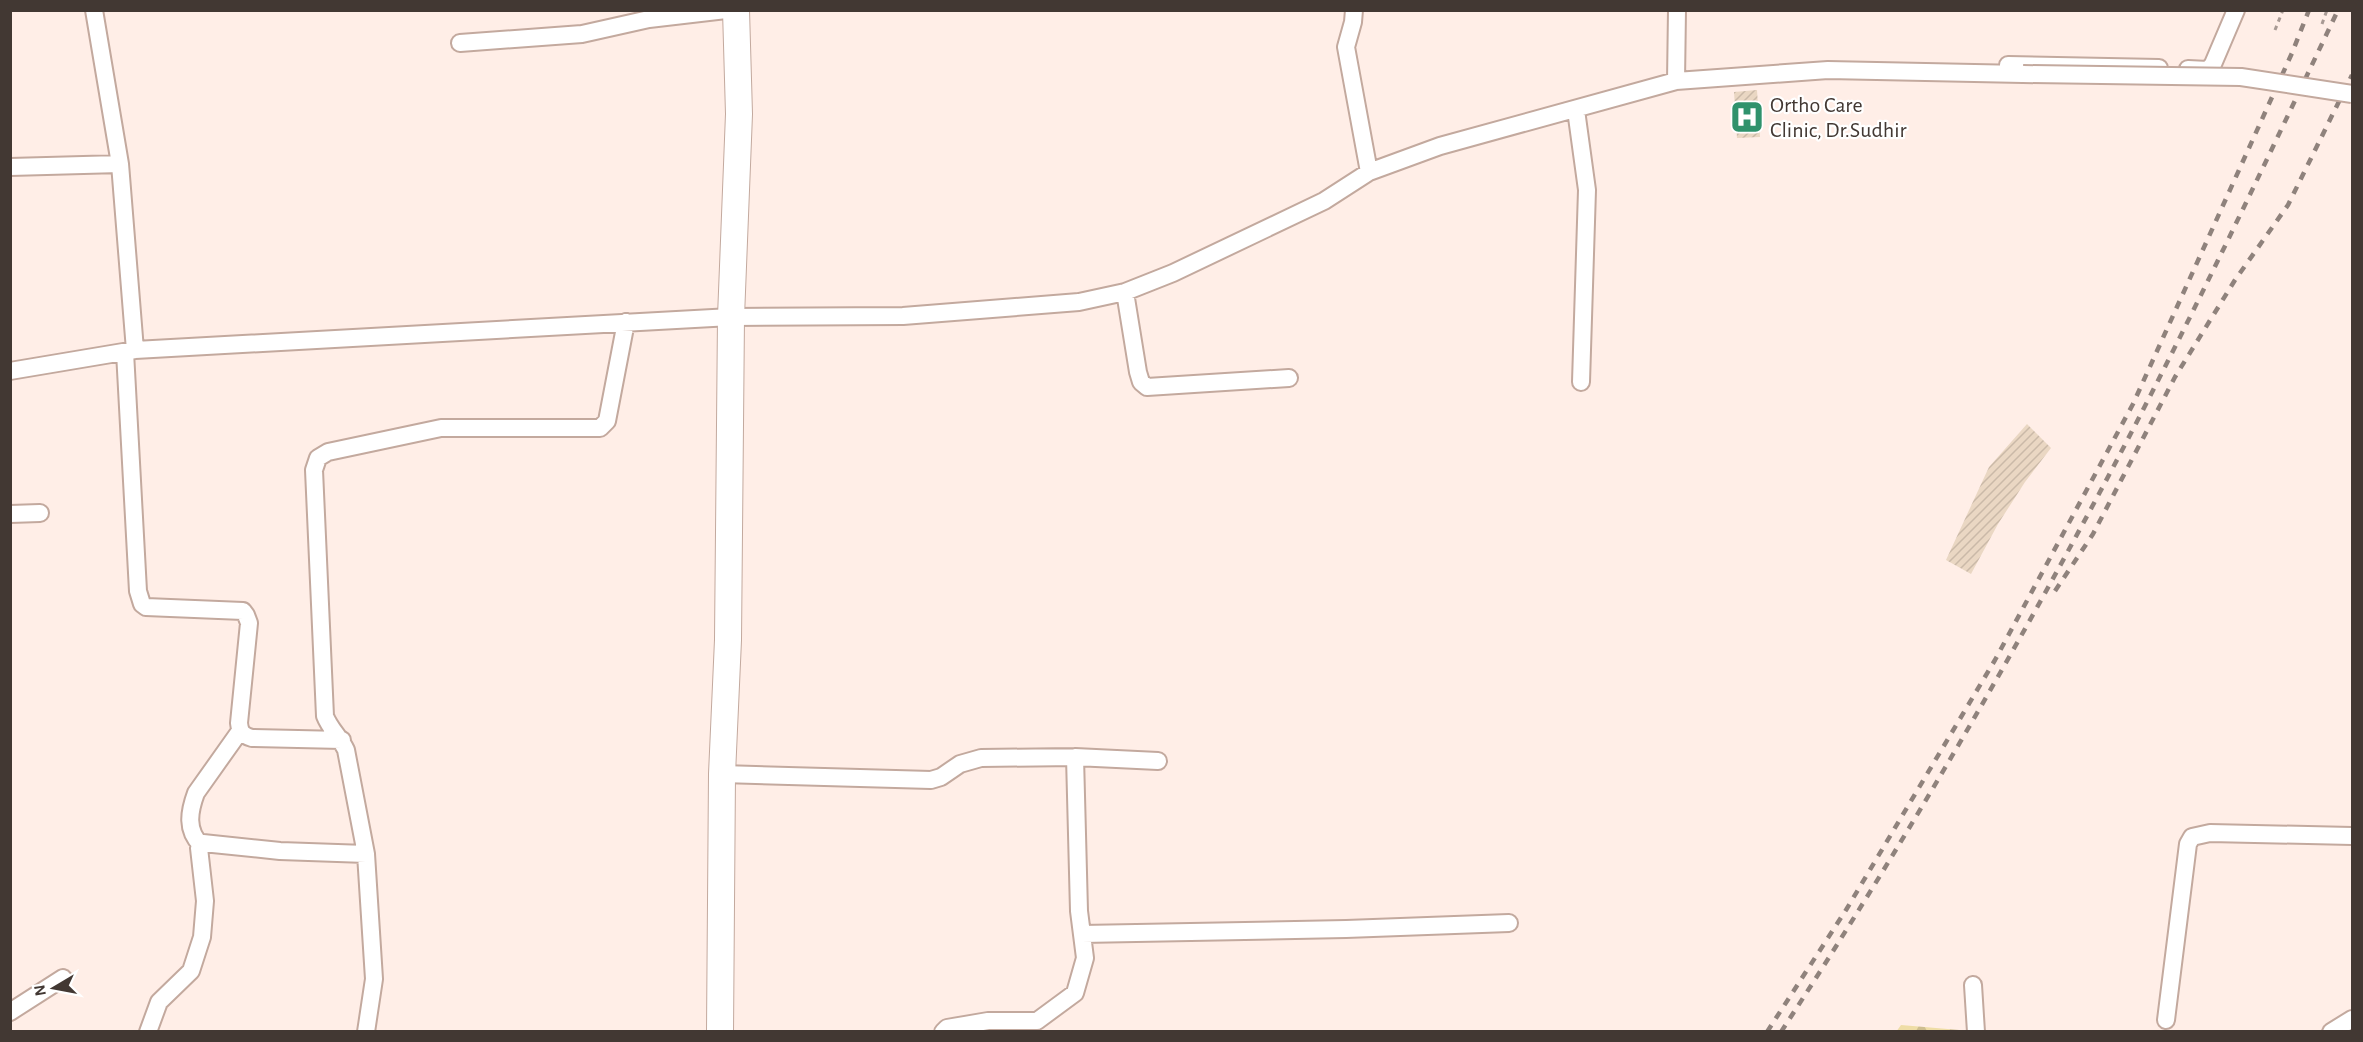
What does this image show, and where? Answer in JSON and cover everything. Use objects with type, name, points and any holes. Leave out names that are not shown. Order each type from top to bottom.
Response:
[{"type":"main road","points":[[720,1032],[722,774],[728,640],[731,317],[739,114],[736,10]]},
{"type":"street","points":[[94,10],[120,164],[140,599],[146,607],[243,612],[246,615],[249,623],[239,723],[240,731],[245,736],[342,740]]},
{"type":"street","points":[[460,43],[582,34],[649,19],[726,10]]},
{"type":"street","points":[[1354,10],[1346,47],[1369,172]]},
{"type":"street","points":[[1676,81],[1677,10]]},
{"type":"street","points":[[1909,72],[1936,64],[2081,65],[2208,70],[2213,64],[2236,10]]},
{"type":"street","points":[[10,371],[130,351],[731,317],[903,316],[1079,302],[1125,292],[1173,273],[1324,201],[1369,172],[1440,146],[1676,81],[1828,70],[2241,77],[2352,94]]},
{"type":"street","points":[[1576,110],[1587,190],[1581,382]]},
{"type":"street","points":[[10,167],[120,164]]},
{"type":"street","points":[[1125,292],[1138,372],[1141,382],[1147,387],[1289,378]]},
{"type":"street","points":[[366,1032],[374,979],[366,854],[346,750],[342,740],[330,729],[325,717],[314,470],[318,458],[328,452],[441,428],[600,428],[607,421],[626,322]]},
{"type":"street","points":[[10,514],[40,513]]},
{"type":"street","points":[[201,845],[191,831],[192,804],[200,786],[240,731]]},
{"type":"street","points":[[722,774],[931,780],[941,777],[960,764],[981,758],[1075,757],[1158,761]]},
{"type":"street","points":[[943,1032],[947,1028],[988,1021],[1037,1021],[1075,993],[1084,958],[1079,911],[1075,757]]},
{"type":"street","points":[[2166,1020],[2188,844],[2192,837],[2210,833],[2352,836]]},
{"type":"street","points":[[148,1032],[159,1002],[191,971],[202,937],[205,902],[199,848],[201,845],[207,842],[280,850],[366,854]]},
{"type":"street","points":[[1082,934],[1346,929],[1509,923]]},
{"type":"street","points":[[10,1012],[63,978]]},
{"type":"street","points":[[1973,985],[1976,1032]]},
{"type":"street","points":[[2331,1032],[2352,1018]]},
{"type":"path","points":[[2275,30],[2283,10]]},
{"type":"path","points":[[2322,24],[2327,10]]},
{"type":"green space","points":[[1901,1025],[1971,1031],[1896,1032]]},
{"type":"building","points":[[1757,90],[1760,137],[1737,138],[1734,92]]},
{"type":"building","points":[[2027,424],[2051,448],[2025,482],[1998,524],[1971,574],[1946,560],[1989,467]]},
{"type":"railway","points":[[1767,1032],[1846,910],[1995,660],[2133,404],[2292,53],[2309,10]]},
{"type":"railway","points":[[1781,1032],[1936,784],[2080,529],[2180,337],[2338,10]]},
{"type":"railway","points":[[2055,591],[2093,534],[2175,377],[2235,280],[2288,205],[2352,75]]},
{"type":"place","name":"Ortho Care Clinic, Dr.Sudhir","points":[[1747,117]]}]
